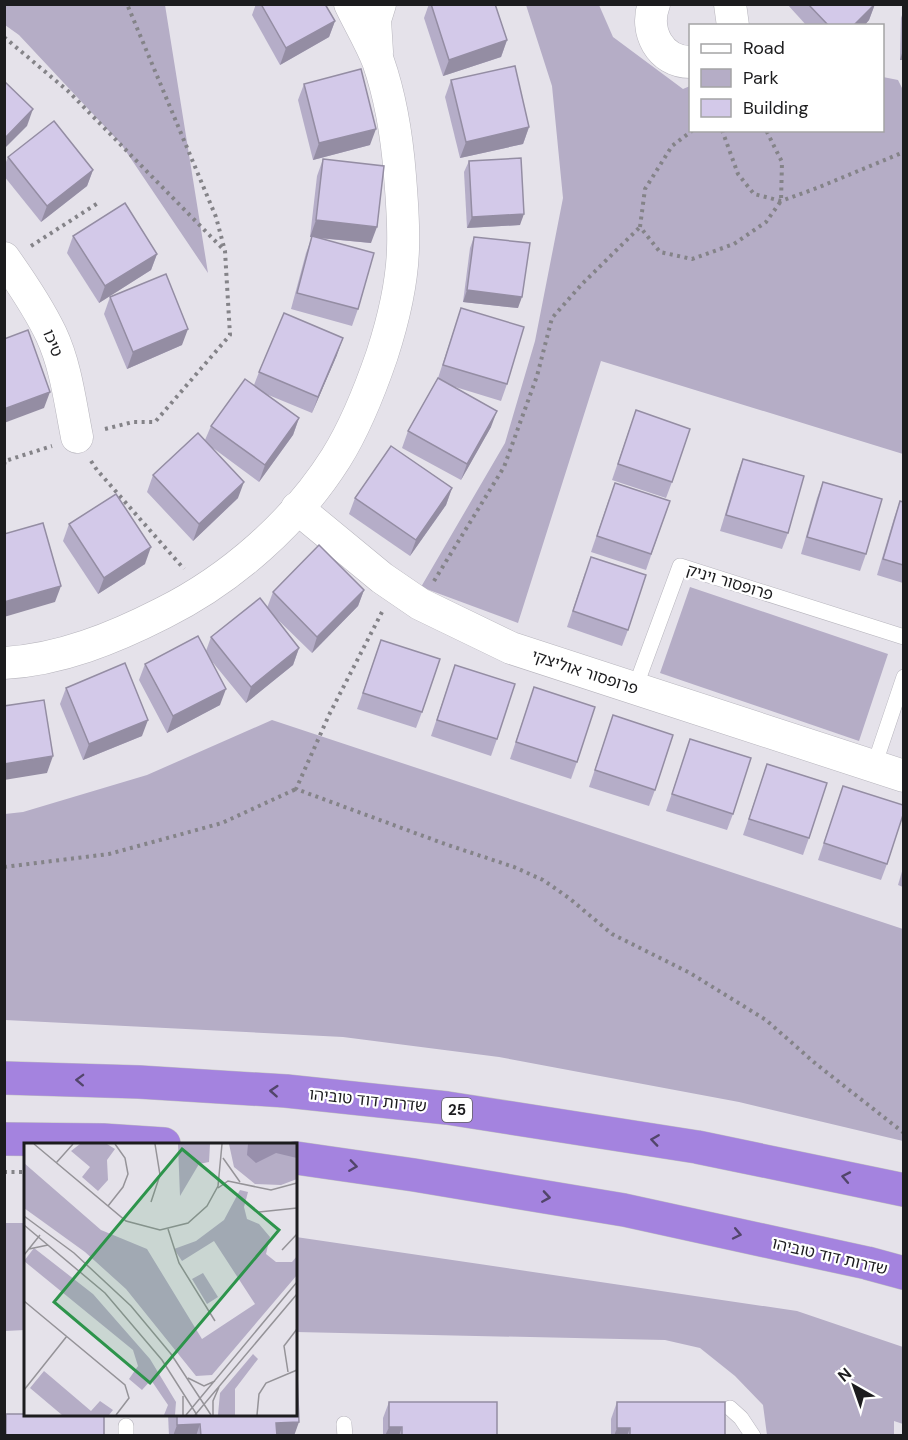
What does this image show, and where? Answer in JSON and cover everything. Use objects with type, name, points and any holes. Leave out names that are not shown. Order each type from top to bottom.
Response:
[{"type":"highway","name":"שדרות דוד טוביהו","points":[[4,1078],[139,1082],[286,1091],[447,1108],[697,1147],[903,1190]]},
{"type":"highway","points":[[4,1139],[148,1143]]},
{"type":"highway","name":"שדרות דוד טוביהו","points":[[297,1158],[624,1210],[867,1263],[903,1273]]},
{"type":"street","points":[[350,4],[378,62]]},
{"type":"street","points":[[4,663],[24,662],[102,642],[179,605],[254,554],[313,490],[336,458],[355,424],[373,383],[398,296],[403,250],[397,140],[378,62],[375,20],[380,4]]},
{"type":"street","points":[[654,4],[651,13],[654,39],[672,58],[689,62]]},
{"type":"street","points":[[730,4],[733,24]]},
{"type":"street","name":"טיכו","points":[[6,260],[24,286],[51,334],[66,377],[77,437]]},
{"type":"street","name":"פרופסור אוליצקי","points":[[297,508],[407,596],[511,648],[903,776]]},
{"type":"lane","name":"פרופסור ויניק","points":[[635,688],[680,566],[903,637]]},
{"type":"lane","points":[[874,766],[903,677]]},
{"type":"lane","points":[[730,1408],[741,1418],[753,1436]]},
{"type":"path","points":[[127,4],[216,216],[225,251],[230,335],[156,422]]},
{"type":"path","points":[[4,37],[68,91],[225,251]]},
{"type":"path","points":[[4,867],[109,854],[222,823],[296,789],[329,715],[407,596],[504,467],[537,376],[552,318],[582,284],[640,227],[645,189],[672,146],[690,132]]},
{"type":"path","points":[[723,132],[738,174],[754,194],[781,201],[903,152]]},
{"type":"path","points":[[640,227],[660,252],[692,259],[734,244],[766,222],[781,201],[783,162],[767,132]]},
{"type":"path","points":[[6,260],[98,203]]},
{"type":"path","points":[[77,437],[97,470],[202,590]]},
{"type":"path","points":[[296,789],[514,867],[543,880],[569,897],[612,934],[690,973],[766,1020],[816,1064],[903,1133]]},
{"type":"path","points":[[4,1172],[24,1172]]},
{"type":"green space","points":[[5,4],[165,5],[208,273],[121,144],[19,35],[5,25]]},
{"type":"green space","points":[[526,5],[599,5],[613,37],[683,89],[689,86],[689,132],[884,132],[884,77],[898,80],[904,92],[903,454],[601,361],[518,623],[421,587],[505,443],[535,341],[563,198],[552,86]]},
{"type":"green space","points":[[690,587],[888,654],[859,741],[660,673]]},
{"type":"green space","points":[[272,720],[903,929],[903,1141],[739,1102],[499,1057],[343,1037],[5,1020],[5,814],[23,812],[147,775]]},
{"type":"green space","points":[[5,1223],[24,1223],[24,1330],[5,1331]]},
{"type":"green space","points":[[297,1237],[797,1311],[903,1347],[903,1424],[894,1421],[894,1435],[767,1435],[763,1405],[735,1376],[700,1348],[665,1340],[297,1332]]},
{"type":"building","points":[[261,4],[325,4],[335,21],[286,48]]},
{"type":"building","points":[[431,4],[495,4],[507,40],[449,60]]},
{"type":"building","points":[[808,4],[875,4],[855,24],[827,24]]},
{"type":"building","points":[[515,66],[529,127],[466,142],[451,80]]},
{"type":"building","points":[[361,69],[376,129],[319,143],[304,84]]},
{"type":"building","points":[[4,81],[33,109],[4,139]]},
{"type":"building","points":[[54,121],[93,170],[47,206],[8,157]]},
{"type":"building","points":[[521,158],[524,214],[472,217],[469,161]]},
{"type":"building","points":[[323,159],[384,166],[377,227],[316,220]]},
{"type":"building","points":[[125,203],[157,254],[105,286],[73,236]]},
{"type":"building","points":[[312,236],[374,253],[358,309],[297,293]]},
{"type":"building","points":[[474,237],[530,243],[522,297],[467,290]]},
{"type":"building","points":[[166,274],[188,329],[133,352],[110,297]]},
{"type":"building","points":[[461,308],[524,327],[507,384],[443,365]]},
{"type":"building","points":[[284,313],[343,338],[318,397],[259,372]]},
{"type":"building","points":[[28,330],[50,392],[4,409],[4,339]]},
{"type":"building","points":[[438,378],[497,411],[467,464],[408,431]]},
{"type":"building","points":[[245,379],[299,418],[265,465],[211,426]]},
{"type":"building","points":[[636,410],[690,429],[672,482],[618,464]]},
{"type":"building","points":[[198,433],[244,482],[199,524],[153,475]]},
{"type":"building","points":[[391,446],[452,488],[416,540],[355,498]]},
{"type":"building","points":[[743,459],[804,476],[788,533],[726,515]]},
{"type":"building","points":[[823,482],[882,499],[866,554],[807,537]]},
{"type":"building","points":[[615,483],[670,501],[651,554],[597,536]]},
{"type":"building","points":[[116,494],[151,547],[104,578],[69,524]]},
{"type":"building","points":[[900,501],[903,502],[903,565],[883,559]]},
{"type":"building","points":[[43,523],[61,586],[4,602],[4,534]]},
{"type":"building","points":[[319,545],[364,590],[317,637],[273,592]]},
{"type":"building","points":[[591,557],[646,575],[628,630],[573,611]]},
{"type":"building","points":[[260,598],[299,648],[251,687],[211,637]]},
{"type":"building","points":[[198,636],[226,689],[173,716],[145,664]]},
{"type":"building","points":[[381,640],[440,659],[422,712],[363,693]]},
{"type":"building","points":[[125,663],[148,720],[89,744],[66,688]]},
{"type":"building","points":[[455,665],[515,684],[497,739],[437,720]]},
{"type":"building","points":[[534,687],[595,707],[577,762],[516,742]]},
{"type":"building","points":[[44,700],[53,756],[4,764],[4,706]]},
{"type":"building","points":[[613,715],[673,735],[655,790],[595,770]]},
{"type":"building","points":[[690,739],[751,758],[733,814],[672,794]]},
{"type":"building","points":[[767,764],[827,783],[809,838],[749,819]]},
{"type":"building","points":[[843,786],[903,805],[903,815],[887,864],[824,843]]},
{"type":"building","points":[[297,1374],[299,1422],[276,1423],[277,1436],[201,1436],[200,1424],[177,1425],[177,1416],[297,1416]]},
{"type":"building","points":[[389,1402],[497,1402],[497,1436],[402,1436],[402,1427],[389,1427]]},
{"type":"building","points":[[617,1402],[725,1402],[725,1436],[630,1436],[630,1428],[617,1428]]},
{"type":"building","points":[[6,1414],[104,1416],[104,1436],[6,1436]]}]
